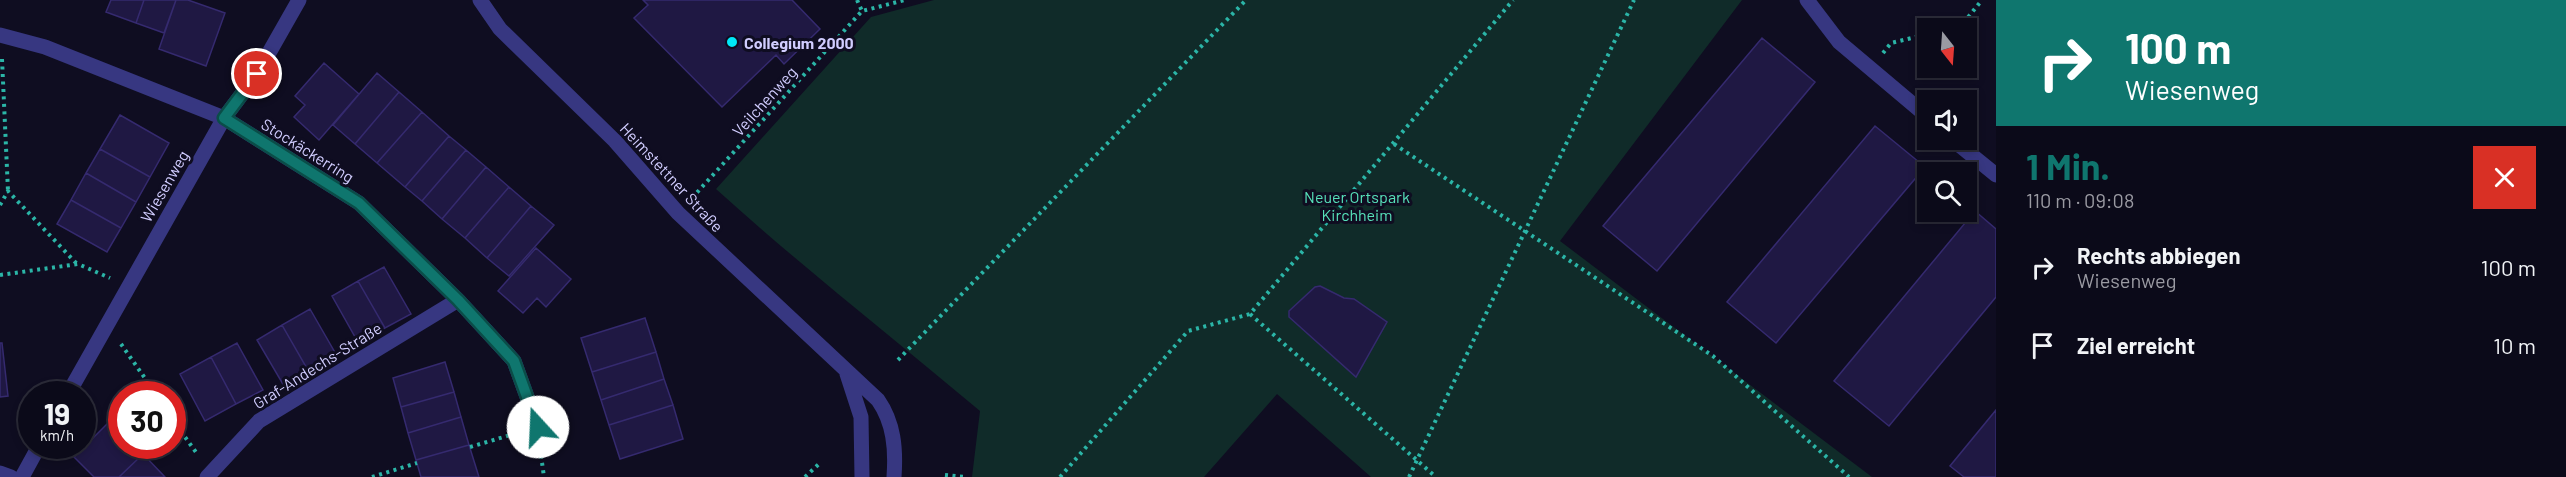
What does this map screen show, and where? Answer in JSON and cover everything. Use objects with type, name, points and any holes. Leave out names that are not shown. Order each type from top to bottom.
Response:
[{"type":"street","name":"Wiesenweg","points":[[75,381],[224,118],[257,74],[299,0]]},
{"type":"street","name":"Heimstettner Straße","points":[[480,0],[500,29],[615,141],[678,213],[878,400],[886,412],[896,452],[894,477]]},
{"type":"street","points":[[1807,0],[1839,42],[1917,107]]},
{"type":"street","name":"Stockäckerring","points":[[0,35],[45,47],[224,118],[359,203],[458,300],[514,361],[538,427]]},
{"type":"street","points":[[1965,150],[1996,176]]},
{"type":"street","name":"Graf-Andechs-Straße","points":[[209,475],[259,421],[458,300]]},
{"type":"street","name":"Heimstettner Straße","points":[[846,371],[861,417],[862,477]]},
{"type":"street","points":[[22,477],[32,459]]},
{"type":"street","points":[[0,473],[11,477]]},
{"type":"path","points":[[857,0],[862,11],[905,0]]},
{"type":"path","points":[[898,360],[1246,0]]},
{"type":"path","points":[[1060,477],[1188,332],[1250,314],[1513,0]]},
{"type":"path","points":[[1408,477],[1634,0]]},
{"type":"path","points":[[1967,18],[1982,0]]},
{"type":"path","name":"Veilchenweg","points":[[678,213],[862,11]]},
{"type":"path","points":[[0,35],[8,190],[0,205]]},
{"type":"path","points":[[1871,67],[1891,43],[1917,37]]},
{"type":"path","points":[[1394,144],[1713,356],[1849,477]]},
{"type":"path","points":[[8,190],[78,264],[128,286]]},
{"type":"path","points":[[0,275],[78,264]]},
{"type":"path","points":[[1250,314],[1436,477]]},
{"type":"path","points":[[107,323],[147,381]]},
{"type":"path","points":[[470,447],[538,427]]},
{"type":"path","points":[[186,440],[209,475]]},
{"type":"path","points":[[372,477],[417,463]]},
{"type":"path","points":[[805,477],[820,463]]},
{"type":"path","points":[[945,475],[965,477]]},
{"type":"green space","name":"Neuer Ortspark Kirchheim","points":[[934,0],[1742,0],[1560,241],[1872,477],[1371,477],[1277,394],[1204,477],[972,477],[980,411],[814,274],[716,189],[871,17]]},
{"type":"building","points":[[111,0],[144,0],[136,23],[106,12]]},
{"type":"building","points":[[144,0],[176,0],[164,33],[136,23]]},
{"type":"building","points":[[176,0],[188,0],[225,13],[206,66],[159,49]]},
{"type":"building","name":"Collegium 2000","points":[[643,0],[792,0],[820,29],[784,64],[776,55],[722,107],[634,18],[648,5]]},
{"type":"building","points":[[1762,38],[1815,82],[1657,271],[1603,226]]},
{"type":"building","points":[[324,63],[359,94],[319,140],[294,117],[305,105],[295,96]]},
{"type":"building","points":[[377,73],[399,92],[355,144],[333,125]]},
{"type":"building","points":[[399,92],[422,112],[377,163],[355,144]]},
{"type":"building","points":[[422,112],[449,136],[405,187],[377,163]]},
{"type":"building","points":[[120,115],[169,143],[150,177],[100,149]]},
{"type":"building","points":[[1875,126],[1919,162],[1917,162],[1917,176],[1776,343],[1727,302]]},
{"type":"building","points":[[449,136],[466,150],[422,201],[405,187]]},
{"type":"building","points":[[100,149],[150,177],[136,202],[86,173]]},
{"type":"building","points":[[466,150],[486,167],[442,219],[422,201]]},
{"type":"building","points":[[486,167],[509,187],[465,238],[442,219]]},
{"type":"building","points":[[86,173],[136,202],[121,228],[71,200]]},
{"type":"building","points":[[509,187],[531,206],[487,258],[465,238]]},
{"type":"building","points":[[71,200],[121,228],[107,252],[57,224]]},
{"type":"building","points":[[531,206],[554,225],[509,276],[487,258]]},
{"type":"building","points":[[1977,213],[1996,229],[1996,297],[1889,426],[1834,381],[1966,222],[1977,222]]},
{"type":"building","points":[[536,248],[571,279],[546,307],[537,298],[523,313],[498,291]]},
{"type":"building","points":[[384,267],[411,314],[385,328],[358,281]]},
{"type":"building","points":[[358,281],[385,328],[359,344],[332,296]]},
{"type":"building","points":[[1320,286],[1344,298],[1354,299],[1387,322],[1356,377],[1289,317],[1289,311],[1315,287]]},
{"type":"building","points":[[310,309],[337,356],[309,372],[282,325]]},
{"type":"building","points":[[645,318],[656,352],[592,372],[581,338]]},
{"type":"building","points":[[282,325],[309,372],[284,386],[257,340]]},
{"type":"building","points":[[0,343],[2,343],[8,396],[0,397]]},
{"type":"building","points":[[237,343],[263,390],[236,404],[211,357]]},
{"type":"building","points":[[656,352],[664,379],[601,400],[592,372]]},
{"type":"building","points":[[211,357],[236,404],[205,421],[186,385],[186,381],[180,374]]},
{"type":"building","points":[[445,362],[454,392],[401,407],[393,378]]},
{"type":"building","points":[[664,379],[673,405],[609,425],[601,400]]},
{"type":"building","points":[[454,392],[461,417],[408,433],[401,407]]},
{"type":"building","points":[[673,405],[683,439],[620,459],[609,425]]},
{"type":"building","points":[[1996,410],[1996,477],[1964,477],[1950,466]]},
{"type":"building","points":[[461,417],[469,445],[416,460],[408,433]]},
{"type":"building","points":[[108,423],[108,459],[138,459],[119,477],[94,477],[76,459],[96,459],[96,435]]},
{"type":"building","points":[[469,445],[479,477],[421,477],[416,460]]},
{"type":"building","points":[[138,459],[148,459],[165,477],[119,477]]},
{"type":"place","name":"Collegium 2000","points":[[732,42]]},
{"type":"route","points":[[257,74],[224,118],[359,203],[458,300],[514,361],[538,427]]}]
